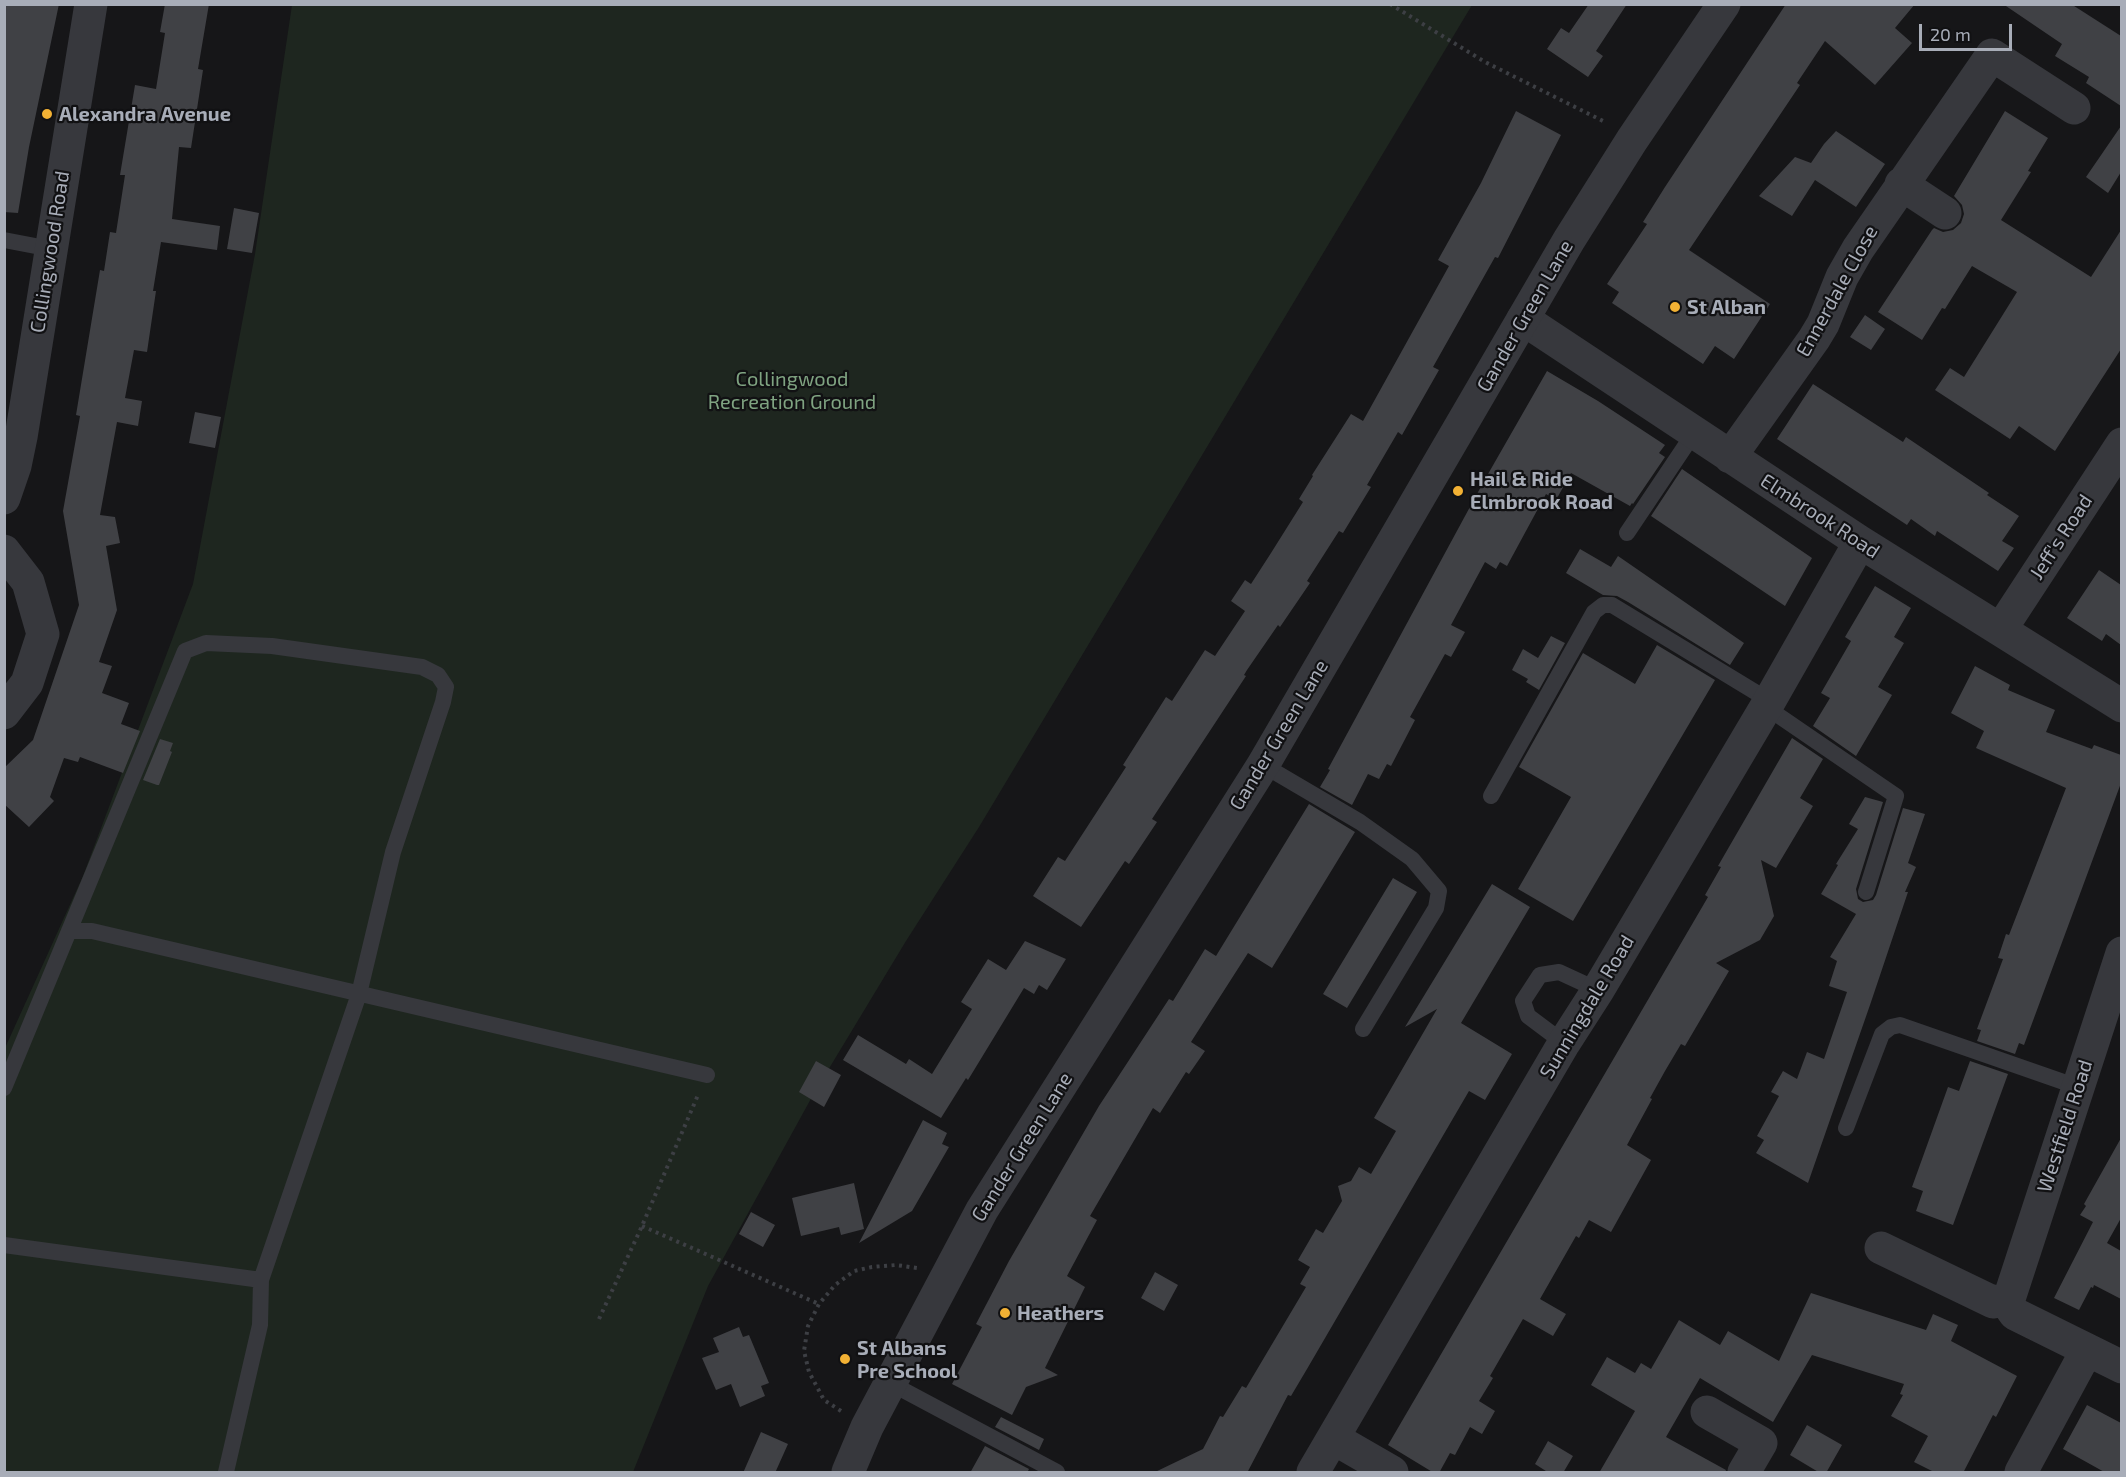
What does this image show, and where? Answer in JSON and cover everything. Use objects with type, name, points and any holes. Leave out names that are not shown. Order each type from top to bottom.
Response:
[{"type":"street","name":"Collingwood Road","points":[[4,498],[15,466],[13,435],[51,249],[91,4]]},
{"type":"street","name":"Gander Green Lane","points":[[848,1473],[867,1427],[982,1210],[1263,765],[1569,240],[1632,140],[1724,4]]},
{"type":"street","name":"Ennerdale Close","points":[[1730,457],[1814,339],[1823,324],[1842,277],[1901,184],[1992,55],[2074,108]]},
{"type":"street","points":[[1901,184],[1945,213]]},
{"type":"street","name":"Elmbrook Road","points":[[1522,319],[1860,542],[2121,706]]},
{"type":"street","name":"Jeff's Road","points":[[2001,629],[2121,444]]},
{"type":"street","name":"Sunningdale Road","points":[[1313,1473],[1564,1043],[1598,990],[1768,704],[1860,542]]},
{"type":"street","points":[[4,551],[28,582],[43,634],[27,683],[4,713]]},
{"type":"street","name":"Westfield Road","points":[[2009,1299],[2121,953]]},
{"type":"street","points":[[1881,1248],[1993,1302],[2009,1299],[2010,1307],[2015,1314],[2121,1366]]},
{"type":"street","points":[[2021,1473],[2087,1350]]},
{"type":"street","points":[[1707,1412],[1761,1443],[1744,1473]]},
{"type":"street","points":[[1334,1438],[1392,1473]]},
{"type":"lane","points":[[4,240],[51,249]]},
{"type":"lane","points":[[1627,533],[1694,433]]},
{"type":"lane","points":[[1491,796],[1594,612],[1603,605],[1612,605],[1768,704],[1896,796],[1866,892]]},
{"type":"lane","points":[[4,1088],[184,651],[206,643],[272,646],[422,667],[438,675],[446,687],[393,852],[358,994],[261,1280],[260,1325],[226,1473]]},
{"type":"lane","points":[[1263,765],[1360,822],[1412,859],[1439,891],[1436,908],[1363,1029]]},
{"type":"lane","points":[[69,931],[92,932],[707,1076]]},
{"type":"lane","points":[[1564,1043],[1528,1016],[1523,1001],[1534,983],[1540,975],[1559,972],[1598,990]]},
{"type":"lane","points":[[1846,1128],[1882,1034],[1891,1027],[1900,1025],[2078,1088]]},
{"type":"lane","points":[[4,1245],[261,1280]]},
{"type":"lane","points":[[890,1383],[1057,1473]]},
{"type":"path","points":[[1390,4],[1485,62],[1604,121]]},
{"type":"path","points":[[599,1319],[707,1076]]},
{"type":"path","points":[[642,1226],[819,1304]]},
{"type":"path","points":[[867,1427],[824,1400],[809,1372],[804,1351],[808,1326],[819,1304],[835,1285],[854,1271],[872,1267],[896,1264],[920,1268],[946,1277]]},
{"type":"green space","name":"Collingwood Recreation Ground","points":[[292,5],[1472,5],[979,827],[906,941],[813,1095],[708,1286],[633,1472],[5,1472],[5,1048],[83,876],[193,584],[255,254]]},
{"type":"building","points":[[4,4],[59,4],[29,147],[18,213],[4,212]]},
{"type":"building","points":[[165,4],[209,4],[198,69],[203,70],[191,148],[179,147],[172,219],[220,226],[217,250],[161,242],[147,352],[134,350],[125,398],[142,401],[138,426],[117,422],[100,515],[115,517],[120,543],[106,546],[117,610],[99,662],[112,666],[102,693],[129,703],[121,724],[140,731],[123,773],[80,757],[78,762],[64,758],[50,797],[54,801],[29,827],[4,804],[4,768],[33,740],[79,605],[63,511],[80,416],[76,415],[100,270],[104,271],[110,232],[116,233],[125,175],[120,175],[135,85],[156,89],[165,33],[160,32]]},
{"type":"building","points":[[1589,4],[1627,4],[1596,51],[1603,56],[1588,77],[1547,49],[1561,28],[1569,33]]},
{"type":"building","points":[[1786,4],[1915,4],[1895,28],[1912,43],[1875,85],[1825,41],[1797,83],[1800,85],[1689,250],[1770,304],[1734,359],[1715,346],[1703,364],[1612,303],[1619,292],[1607,284],[1647,224],[1643,222],[1665,187]]},
{"type":"building","points":[[2003,4],[2071,4],[2121,36],[2121,106],[2086,83],[2089,77],[2055,56],[2062,44]]},
{"type":"building","points":[[1516,111],[1561,135],[1498,258],[1495,257],[1433,367],[1439,370],[1402,435],[1398,432],[1367,485],[1371,487],[1343,533],[1339,531],[1307,581],[1310,583],[1247,670],[1244,675],[1246,676],[1152,819],[1157,822],[1129,864],[1125,861],[1081,927],[1033,896],[1058,857],[1065,861],[1126,767],[1123,765],[1166,697],[1172,701],[1205,650],[1215,656],[1245,611],[1231,601],[1245,580],[1251,584],[1271,553],[1303,502],[1299,499],[1312,475],[1351,414],[1363,421],[1449,266],[1438,260],[1481,183]]},
{"type":"building","points":[[2005,111],[2048,138],[2028,171],[2031,172],[2001,220],[2091,277],[2121,230],[2121,349],[2055,451],[2019,426],[2010,439],[1935,390],[1950,368],[1964,377],[2017,292],[1972,266],[1922,340],[1878,312],[1932,230],[1934,228],[1943,232],[1953,230],[1961,223],[1964,214],[1962,205],[1954,196]]},
{"type":"building","points":[[2121,126],[2121,172],[2108,193],[2086,177]]},
{"type":"building","points":[[1836,131],[1885,164],[1856,207],[1815,180],[1792,216],[1759,196],[1795,157],[1811,163]]},
{"type":"building","points":[[234,208],[259,213],[252,253],[227,249]]},
{"type":"building","points":[[1865,315],[1885,329],[1871,350],[1850,337]]},
{"type":"building","points":[[1547,371],[1665,445],[1659,453],[1665,457],[1630,506],[1571,473],[1556,500],[1546,494],[1507,566],[1500,562],[1496,569],[1485,562],[1451,625],[1465,632],[1451,657],[1445,654],[1410,717],[1415,720],[1391,766],[1387,764],[1379,779],[1368,774],[1352,805],[1320,787],[1330,770],[1328,769],[1484,481]]},
{"type":"building","points":[[1813,384],[1903,442],[1906,437],[2019,516],[2002,541],[2014,548],[1998,571],[1937,531],[1935,536],[1911,519],[1907,525],[1777,439]]},
{"type":"building","points":[[195,412],[221,417],[215,448],[189,443]]},
{"type":"building","points":[[1682,469],[1812,558],[1785,606],[1651,516]]},
{"type":"building","points":[[1580,549],[1611,567],[1618,556],[1744,643],[1730,665],[1628,602],[1617,596],[1603,595],[1566,573]]},
{"type":"building","points":[[2099,570],[2121,585],[2121,645],[2106,634],[2102,641],[2067,618]]},
{"type":"building","points":[[1875,586],[1911,608],[1894,637],[1904,643],[1878,687],[1892,695],[1856,756],[1813,726],[1830,698],[1821,693],[1851,641],[1845,637]]},
{"type":"building","points":[[1551,636],[1565,643],[1539,690],[1526,682],[1528,679],[1512,670],[1523,649],[1538,658]]},
{"type":"building","points":[[1657,645],[1715,680],[1573,921],[1518,889],[1571,797],[1519,767],[1583,653],[1635,684]]},
{"type":"building","points":[[1975,666],[2010,685],[2008,690],[2055,710],[2046,732],[2092,749],[2094,745],[2121,755],[2121,783],[2024,1045],[2019,1043],[2015,1054],[1977,1041],[1981,1030],[1977,1029],[2003,959],[1998,958],[2006,934],[2009,935],[2066,788],[1976,748],[1984,731],[1951,713]]},
{"type":"building","points":[[1792,738],[1823,759],[1800,798],[1813,806],[1776,868],[1761,860],[1774,916],[1760,940],[1716,963],[1729,971],[1685,1046],[1681,1044],[1665,1071],[1627,1145],[1651,1160],[1611,1232],[1589,1220],[1579,1238],[1576,1236],[1540,1299],[1566,1314],[1553,1336],[1523,1319],[1490,1376],[1493,1378],[1479,1401],[1495,1411],[1482,1434],[1470,1427],[1455,1455],[1450,1453],[1439,1473],[1434,1473],[1388,1445],[1708,897],[1705,895],[1721,867],[1718,866]]},
{"type":"building","points":[[160,739],[173,743],[170,751],[172,752],[159,785],[157,785],[143,780]]},
{"type":"building","points":[[1865,797],[1883,802],[1856,889],[1858,899],[1863,902],[1873,900],[1876,895],[1903,808],[1925,814],[1908,863],[1916,867],[1905,892],[1908,892],[1808,1183],[1756,1153],[1764,1140],[1757,1136],[1779,1096],[1771,1092],[1783,1071],[1797,1079],[1807,1052],[1824,1059],[1847,992],[1829,986],[1837,961],[1830,957],[1856,914],[1821,894],[1838,865],[1836,864],[1858,829],[1849,824]]},
{"type":"building","points":[[1309,804],[1355,832],[1272,968],[1248,953],[1191,1042],[1205,1051],[1189,1074],[1186,1072],[1160,1113],[1153,1108],[1090,1216],[1097,1220],[1067,1276],[1085,1287],[1045,1368],[1058,1375],[1026,1387],[1012,1415],[952,1384],[982,1327],[976,1324],[1009,1261],[1099,1106],[1169,999],[1173,1001],[1205,949],[1216,956]]},
{"type":"building","points":[[1393,878],[1417,892],[1347,1008],[1323,994]]},
{"type":"building","points":[[1492,884],[1530,907],[1461,1023],[1512,1054],[1485,1100],[1469,1091],[1291,1396],[1288,1395],[1247,1473],[1153,1473],[1203,1449],[1220,1416],[1223,1417],[1242,1386],[1246,1388],[1306,1287],[1300,1284],[1310,1267],[1298,1260],[1316,1229],[1323,1233],[1342,1201],[1338,1186],[1351,1181],[1359,1167],[1371,1174],[1396,1131],[1374,1118],[1437,1009],[1405,1027]]},
{"type":"building","points":[[1025,941],[1066,959],[1047,990],[1039,985],[1034,994],[1024,988],[968,1080],[966,1078],[941,1118],[843,1060],[858,1035],[906,1064],[909,1059],[932,1074],[972,1009],[961,1002],[988,959],[1006,970]]},
{"type":"building","points":[[816,1061],[841,1075],[824,1107],[799,1092]]},
{"type":"building","points":[[1970,1061],[2008,1074],[1953,1225],[1916,1211],[1923,1191],[1912,1187],[1948,1087],[1959,1091]]},
{"type":"building","points":[[923,1120],[947,1133],[942,1144],[949,1147],[912,1211],[859,1243]]},
{"type":"building","points":[[2121,1138],[2121,1218],[2107,1243],[2121,1251],[2121,1299],[2094,1285],[2079,1310],[2054,1298],[2093,1222],[2080,1215],[2086,1206],[2084,1204]]},
{"type":"building","points":[[854,1183],[864,1229],[841,1235],[839,1227],[801,1236],[792,1198]]},
{"type":"building","points":[[751,1212],[775,1225],[763,1247],[739,1234]]},
{"type":"building","points":[[1155,1272],[1178,1285],[1164,1311],[1141,1298]]},
{"type":"building","points":[[1811,1293],[1926,1330],[1933,1314],[1958,1325],[1951,1341],[2017,1376],[1996,1417],[1993,1415],[1963,1473],[1936,1473],[1914,1462],[1928,1436],[1891,1416],[1903,1395],[1900,1394],[1904,1384],[1812,1355],[1773,1422],[1700,1378],[1666,1437],[1726,1470],[1725,1473],[1599,1473],[1635,1411],[1591,1385],[1607,1357],[1635,1373],[1641,1363],[1651,1369],[1679,1320],[1720,1345],[1728,1331],[1779,1361]]},
{"type":"building","points":[[739,1327],[743,1337],[749,1335],[769,1383],[761,1386],[765,1396],[740,1407],[731,1384],[716,1390],[702,1358],[719,1352],[713,1338]]},
{"type":"building","points":[[2087,1405],[2121,1423],[2121,1473],[2106,1473],[2063,1449]]},
{"type":"building","points":[[1001,1417],[1044,1439],[1039,1450],[995,1427]]},
{"type":"building","points":[[1807,1425],[1842,1445],[1826,1473],[1820,1473],[1790,1455]]},
{"type":"building","points":[[761,1432],[788,1444],[775,1473],[743,1473]]},
{"type":"building","points":[[1548,1441],[1573,1456],[1563,1473],[1549,1473],[1535,1464]]},
{"type":"building","points":[[985,1446],[1029,1469],[1027,1473],[970,1473]]},
{"type":"place","name":"Alexandra Avenue","points":[[47,114]]},
{"type":"place","name":"St Alban","points":[[1675,307]]},
{"type":"place","name":"Hail & Ride Elmbrook Road","points":[[1458,491]]},
{"type":"place","name":"Heathers","points":[[1005,1313]]},
{"type":"place","name":"St Albans Pre School","points":[[845,1359]]}]
